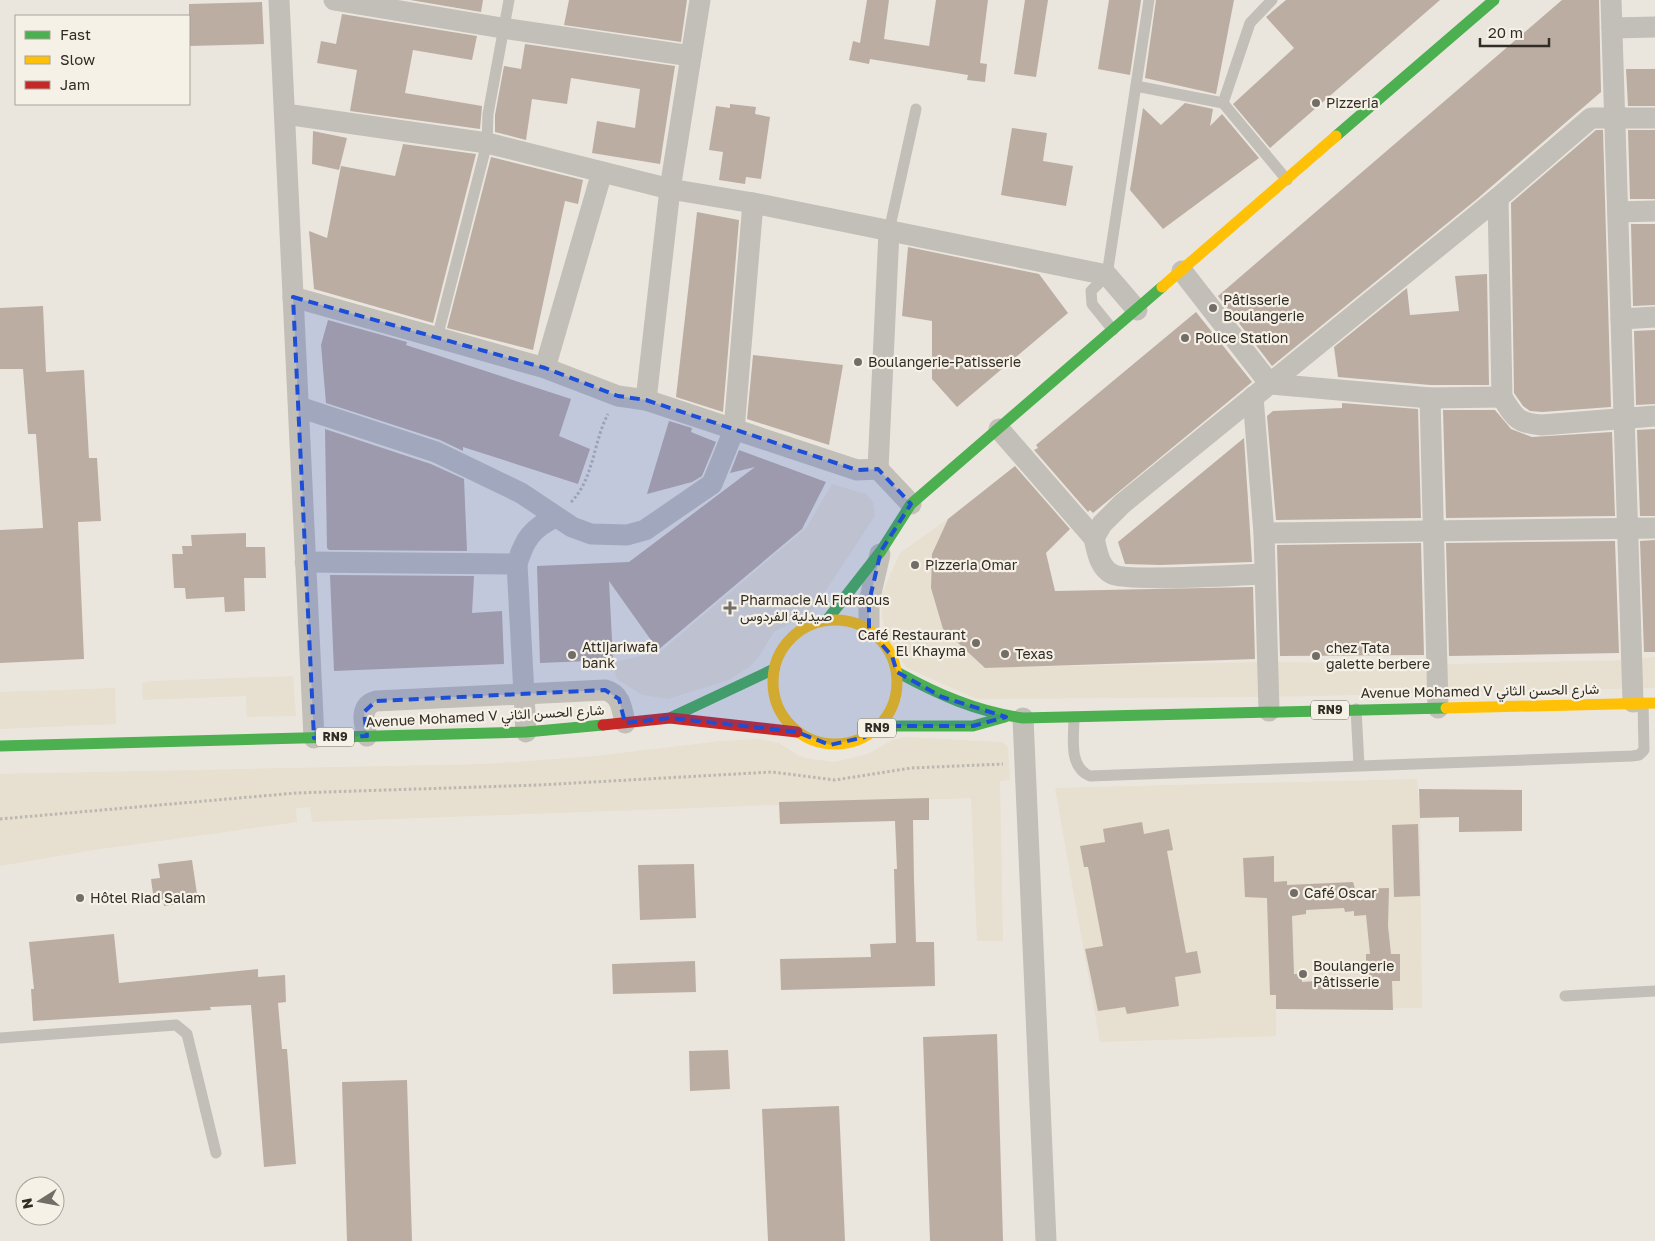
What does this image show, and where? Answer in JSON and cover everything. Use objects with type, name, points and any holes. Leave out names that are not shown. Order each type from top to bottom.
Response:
[{"type":"main road","points":[[827,620],[881,551],[911,504],[1494,0]]},
{"type":"main road","name":"Avenue Mohamed V شارع الحسن الثاني","points":[[827,620],[856,623],[869,630],[882,641],[892,656],[897,672],[897,692],[891,710],[880,726],[865,737],[848,744],[830,745],[813,741],[797,732],[785,719],[776,704],[772,686],[774,669],[781,651],[793,636],[809,625],[827,620]]},
{"type":"main road","name":"Avenue Mohamed V شارع الحسن الثاني","points":[[670,718],[733,690],[774,669]]},
{"type":"main road","name":"Avenue Mohamed V شارع الحسن الثاني","points":[[897,672],[942,697],[1015,717]]},
{"type":"main road","name":"Avenue Mohamed V شارع الحسن الثاني","points":[[880,726],[973,726],[1015,717],[1655,702]]},
{"type":"main road","name":"Avenue Mohamed V شارع الحسن الثاني","points":[[0,746],[526,732],[670,718],[797,732]]},
{"type":"street","points":[[279,0],[314,738]]},
{"type":"street","points":[[334,0],[502,28],[691,56]]},
{"type":"street","points":[[646,400],[670,189],[700,0]]},
{"type":"street","points":[[1611,0],[1628,528],[1638,702]]},
{"type":"street","points":[[1612,28],[1655,27]]},
{"type":"street","points":[[285,114],[486,143],[670,189],[753,203],[1107,275],[1137,310]]},
{"type":"street","points":[[1094,538],[1102,524],[1122,504],[1498,198],[1591,118],[1655,118]]},
{"type":"street","points":[[545,368],[602,172]]},
{"type":"street","points":[[1498,198],[1502,397],[1512,413],[1524,423],[1542,425],[1655,416]]},
{"type":"street","points":[[298,407],[436,452],[520,493],[572,527],[591,534],[627,535],[645,530],[712,484],[734,430],[753,203]]},
{"type":"street","points":[[1618,212],[1655,211]]},
{"type":"street","points":[[889,231],[878,468],[911,504]]},
{"type":"street","points":[[1182,271],[1270,384],[1430,398],[1502,397]]},
{"type":"street","points":[[293,297],[545,368],[618,396],[646,400],[857,470],[878,468]]},
{"type":"street","points":[[1621,319],[1655,317]]},
{"type":"street","points":[[1253,397],[1264,533],[1269,711]]},
{"type":"street","points":[[1430,398],[1438,708]]},
{"type":"street","points":[[999,429],[1094,538],[1102,565],[1113,575],[1159,577],[1265,574]]},
{"type":"street","points":[[526,732],[526,695],[517,564],[523,542],[546,522],[556,517]]},
{"type":"street","points":[[1264,533],[1655,528]]},
{"type":"street","points":[[869,630],[869,602],[881,551]]},
{"type":"street","points":[[305,562],[517,564]]},
{"type":"street","points":[[367,736],[364,712],[367,706],[376,701],[610,692],[621,705],[625,723]]},
{"type":"street","points":[[1015,717],[1025,763],[1046,1241]]},
{"type":"lane","points":[[436,338],[486,143],[488,114],[502,28],[509,0]]},
{"type":"lane","points":[[1113,330],[1092,304],[1091,291],[1107,275],[1149,0]]},
{"type":"lane","points":[[1223,103],[1250,23],[1272,0]]},
{"type":"lane","points":[[1136,86],[1223,103],[1287,180]]},
{"type":"lane","points":[[889,231],[916,109]]},
{"type":"lane","points":[[1074,717],[1075,760],[1082,773],[1090,776],[1639,755],[1644,750],[1638,702]]},
{"type":"lane","points":[[1356,709],[1360,765]]},
{"type":"lane","points":[[1565,996],[1655,991]]},
{"type":"lane","points":[[0,1038],[176,1025],[187,1034],[216,1153]]},
{"type":"path","points":[[556,517],[576,497],[586,478],[600,430],[618,396]]},
{"type":"path","points":[[0,819],[296,793],[539,785],[772,772],[835,780],[918,767],[1025,763]]},
{"type":"highlighted area","points":[[293,297],[545,368],[618,396],[646,400],[857,470],[878,469],[911,504],[881,551],[869,602],[869,630],[892,656],[897,672],[942,697],[1006,717],[973,726],[880,726],[865,737],[830,745],[797,732],[670,718],[625,723],[619,699],[605,690],[376,701],[364,712],[367,736],[314,738]]},
{"type":"shaded area","points":[[832,484],[866,494],[873,502],[875,516],[813,610],[774,632],[758,658],[749,667],[729,680],[668,699],[642,695],[617,679],[612,663],[661,651],[806,528]]},
{"type":"shaded area","points":[[948,519],[932,554],[931,588],[943,629],[985,668],[1267,662],[1453,664],[1632,660],[1655,657],[1655,688],[1268,697],[977,699],[907,668],[887,640],[882,617],[882,593],[900,553]]},
{"type":"shaded area","points":[[293,676],[296,716],[247,717],[246,696],[143,700],[142,683],[152,681]]},
{"type":"shaded area","points":[[115,688],[116,724],[0,729],[0,692]]},
{"type":"shaded area","points":[[904,737],[1002,742],[1008,747],[1010,780],[1000,781],[1003,941],[977,941],[971,798],[312,822],[310,807],[296,808],[297,822],[94,850],[0,866],[0,774],[486,764],[596,756],[721,741],[760,739],[779,743],[798,755],[810,759],[835,762],[868,754],[892,740]]},
{"type":"shaded area","points":[[1417,779],[1420,818],[1422,1008],[1276,1009],[1276,1036],[1100,1042],[1055,788]]},
{"type":"building","points":[[410,0],[483,0],[481,12]]},
{"type":"building","points":[[569,0],[687,0],[681,42],[564,25]]},
{"type":"building","points":[[867,0],[889,0],[884,39],[929,46],[936,0],[988,0],[980,63],[987,64],[985,82],[967,80],[968,75],[870,59],[869,64],[849,60],[853,41],[860,43]]},
{"type":"building","points":[[1025,0],[1048,0],[1036,77],[1014,74]]},
{"type":"building","points":[[1109,0],[1141,0],[1130,75],[1098,69]]},
{"type":"building","points":[[1156,0],[1234,0],[1216,94],[1145,78]]},
{"type":"building","points":[[1286,0],[1440,0],[1270,148],[1233,104],[1294,48],[1266,17]]},
{"type":"building","points":[[1562,0],[1599,0],[1601,92],[1477,199],[1272,366],[1218,296]]},
{"type":"building","points":[[262,2],[264,44],[190,46],[189,4]]},
{"type":"building","points":[[342,14],[477,36],[472,60],[413,50],[405,93],[482,106],[480,129],[350,111],[357,70],[317,63],[321,41],[336,44]]},
{"type":"building","points":[[525,44],[675,66],[660,164],[592,153],[597,121],[635,128],[640,89],[571,78],[567,104],[532,99],[526,140],[495,132],[495,115],[504,66],[521,69]]},
{"type":"building","points":[[1626,69],[1655,69],[1655,106],[1628,106]]},
{"type":"building","points":[[1185,103],[1213,109],[1210,126],[1222,114],[1259,158],[1163,229],[1130,190],[1143,108],[1161,125]]},
{"type":"building","points":[[730,104],[756,107],[755,114],[770,117],[761,179],[746,177],[745,184],[719,180],[723,152],[709,150],[716,106],[730,108]]},
{"type":"building","points":[[1012,128],[1047,133],[1043,161],[1073,166],[1066,206],[1001,195]]},
{"type":"building","points":[[1596,130],[1603,130],[1611,407],[1542,412],[1530,411],[1523,406],[1514,393],[1511,203]]},
{"type":"building","points":[[1628,130],[1655,130],[1655,199],[1630,199]]},
{"type":"building","points":[[313,131],[347,138],[339,170],[312,164]]},
{"type":"building","points":[[403,144],[476,154],[433,323],[314,289],[309,231],[327,238],[341,166],[395,176]]},
{"type":"building","points":[[491,157],[583,180],[578,204],[565,201],[533,350],[447,328]]},
{"type":"building","points":[[697,212],[739,220],[723,412],[676,397]]},
{"type":"building","points":[[1631,224],[1655,224],[1655,305],[1633,306]]},
{"type":"building","points":[[908,247],[1039,274],[1068,313],[957,407],[932,379],[932,321],[902,316]]},
{"type":"building","points":[[1487,274],[1489,385],[1430,385],[1338,377],[1334,347],[1407,288],[1410,315],[1459,311],[1455,276]]},
{"type":"building","points":[[43,306],[46,372],[84,370],[89,458],[97,458],[101,521],[78,522],[84,659],[0,663],[0,530],[43,528],[36,434],[28,434],[23,369],[0,369],[0,308]]},
{"type":"building","points":[[1196,312],[1252,382],[1093,513],[1090,510],[1088,512],[1034,450],[1038,448],[1036,445]]},
{"type":"building","points":[[328,320],[407,342],[406,345],[571,399],[559,436],[590,449],[578,484],[463,447],[463,451],[440,440],[326,403],[321,345]]},
{"type":"building","points":[[1655,330],[1655,404],[1636,405],[1634,331]]},
{"type":"building","points":[[753,355],[843,365],[829,445],[747,419]]},
{"type":"building","points":[[1342,403],[1418,409],[1421,518],[1276,520],[1267,416],[1273,411],[1342,408]]},
{"type":"building","points":[[1443,410],[1495,410],[1511,429],[1532,437],[1612,432],[1615,516],[1446,518]]},
{"type":"building","points":[[669,421],[692,428],[691,432],[716,442],[702,476],[692,482],[647,494]]},
{"type":"building","points":[[325,429],[431,464],[464,479],[467,551],[329,550],[327,548]]},
{"type":"building","points":[[1655,429],[1655,516],[1640,516],[1637,430]]},
{"type":"building","points":[[1244,438],[1252,562],[1160,565],[1125,564],[1118,542]]},
{"type":"building","points":[[739,450],[826,482],[802,529],[658,650],[609,581],[613,660],[540,663],[537,566],[629,562],[755,467],[730,473]]},
{"type":"building","points":[[1015,466],[1070,529],[1046,553],[1055,591],[1253,587],[1255,659],[985,668],[943,629],[931,588],[932,554],[948,519]]},
{"type":"building","points":[[246,533],[246,547],[265,547],[266,578],[244,578],[245,611],[225,612],[224,597],[186,599],[185,588],[174,588],[172,554],[183,554],[182,546],[192,546],[191,535]]},
{"type":"building","points":[[1655,540],[1655,652],[1644,652],[1640,541]]},
{"type":"building","points":[[1615,541],[1619,653],[1449,656],[1446,543]]},
{"type":"building","points":[[1421,543],[1424,655],[1280,656],[1277,545]]},
{"type":"building","points":[[330,575],[474,576],[472,613],[502,611],[504,664],[334,671]]},
{"type":"building","points":[[1419,789],[1522,790],[1522,831],[1459,832],[1459,817],[1420,818]]},
{"type":"building","points":[[929,798],[929,820],[913,820],[914,880],[916,942],[934,942],[935,986],[781,990],[780,959],[871,957],[870,944],[896,943],[894,869],[897,869],[895,821],[780,824],[779,802]]},
{"type":"building","points":[[1142,822],[1144,834],[1169,829],[1173,850],[1167,851],[1186,953],[1197,951],[1201,973],[1175,977],[1179,1006],[1127,1014],[1125,1007],[1098,1011],[1085,949],[1103,946],[1088,867],[1084,867],[1080,846],[1105,842],[1103,829]]},
{"type":"building","points":[[1418,824],[1420,896],[1394,897],[1392,825]]},
{"type":"building","points":[[1274,856],[1274,882],[1287,881],[1287,885],[1353,882],[1355,889],[1389,888],[1388,926],[1391,954],[1400,954],[1400,981],[1392,981],[1393,1010],[1276,1009],[1276,995],[1270,995],[1267,898],[1245,897],[1243,858]],"holes":[[[1344,908],[1345,912],[1354,911],[1354,916],[1366,915],[1370,954],[1366,954],[1366,981],[1345,979],[1302,982],[1302,974],[1294,974],[1292,916],[1306,914],[1306,910]]]},
{"type":"building","points":[[192,860],[198,901],[164,906],[163,900],[154,901],[151,879],[160,878],[158,864]]},
{"type":"building","points":[[694,864],[696,918],[640,920],[638,865]]},
{"type":"building","points":[[114,934],[119,983],[258,969],[258,977],[285,975],[286,1002],[278,1003],[282,1049],[287,1049],[296,1164],[264,1167],[251,1005],[210,1007],[211,1010],[33,1021],[31,989],[34,989],[29,942]]},
{"type":"building","points":[[695,961],[696,992],[613,994],[612,964]]},
{"type":"building","points":[[997,1034],[1003,1241],[930,1241],[923,1037]]},
{"type":"building","points":[[728,1050],[730,1089],[690,1091],[689,1051]]},
{"type":"building","points":[[407,1080],[412,1241],[347,1241],[342,1082]]},
{"type":"building","points":[[839,1106],[845,1241],[768,1241],[762,1109]]},
{"type":"traffic: fast","points":[[1336,136],[1494,0]]},
{"type":"traffic: fast","points":[[827,620],[881,551],[911,504],[1162,287]]},
{"type":"traffic: fast","points":[[672,717],[774,669]]},
{"type":"traffic: fast","points":[[897,672],[927,688],[973,707],[1023,718],[1446,708]]},
{"type":"traffic: fast","points":[[880,726],[973,726],[1005,717]]},
{"type":"traffic: fast","points":[[0,746],[526,732],[603,725]]},
{"type":"traffic: slow","points":[[1162,287],[1336,136]]},
{"type":"traffic: slow","points":[[835,620],[859,625],[870,630],[879,638],[887,647],[892,658],[897,682],[892,706],[887,717],[879,726],[870,734],[859,739],[835,744],[811,739],[800,734],[791,726],[783,717],[778,706],[773,682],[778,658],[783,647],[791,638],[800,630],[811,625],[835,620]]},
{"type":"traffic: slow","points":[[1446,708],[1655,703]]},
{"type":"traffic: jam","points":[[603,725],[670,718],[797,732]]},
{"type":"place","name":"Pizzeria","points":[[1316,103]]},
{"type":"place","name":"Pâtisserie Boulangerie","points":[[1213,308]]},
{"type":"place","name":"Police Station","points":[[1185,338]]},
{"type":"place","name":"Boulangerie-Patisserie","points":[[858,362]]},
{"type":"place","name":"Pizzeria Omar","points":[[915,565]]},
{"type":"place","name":"Pharmacie Al Fidraous صيدلية الفردوس","points":[[730,608]]},
{"type":"place","name":"Café Restaurant El Khayma","points":[[976,643]]},
{"type":"place","name":"Texas","points":[[1005,654]]},
{"type":"place","name":"Attijariwafa bank","points":[[572,655]]},
{"type":"place","name":"chez Tata galette berbere","points":[[1316,656]]},
{"type":"place","name":"Café Oscar","points":[[1294,893]]},
{"type":"place","name":"Hôtel Riad Salam","points":[[80,898]]},
{"type":"place","name":"Boulangerie Pâtisserie","points":[[1303,974]]}]
